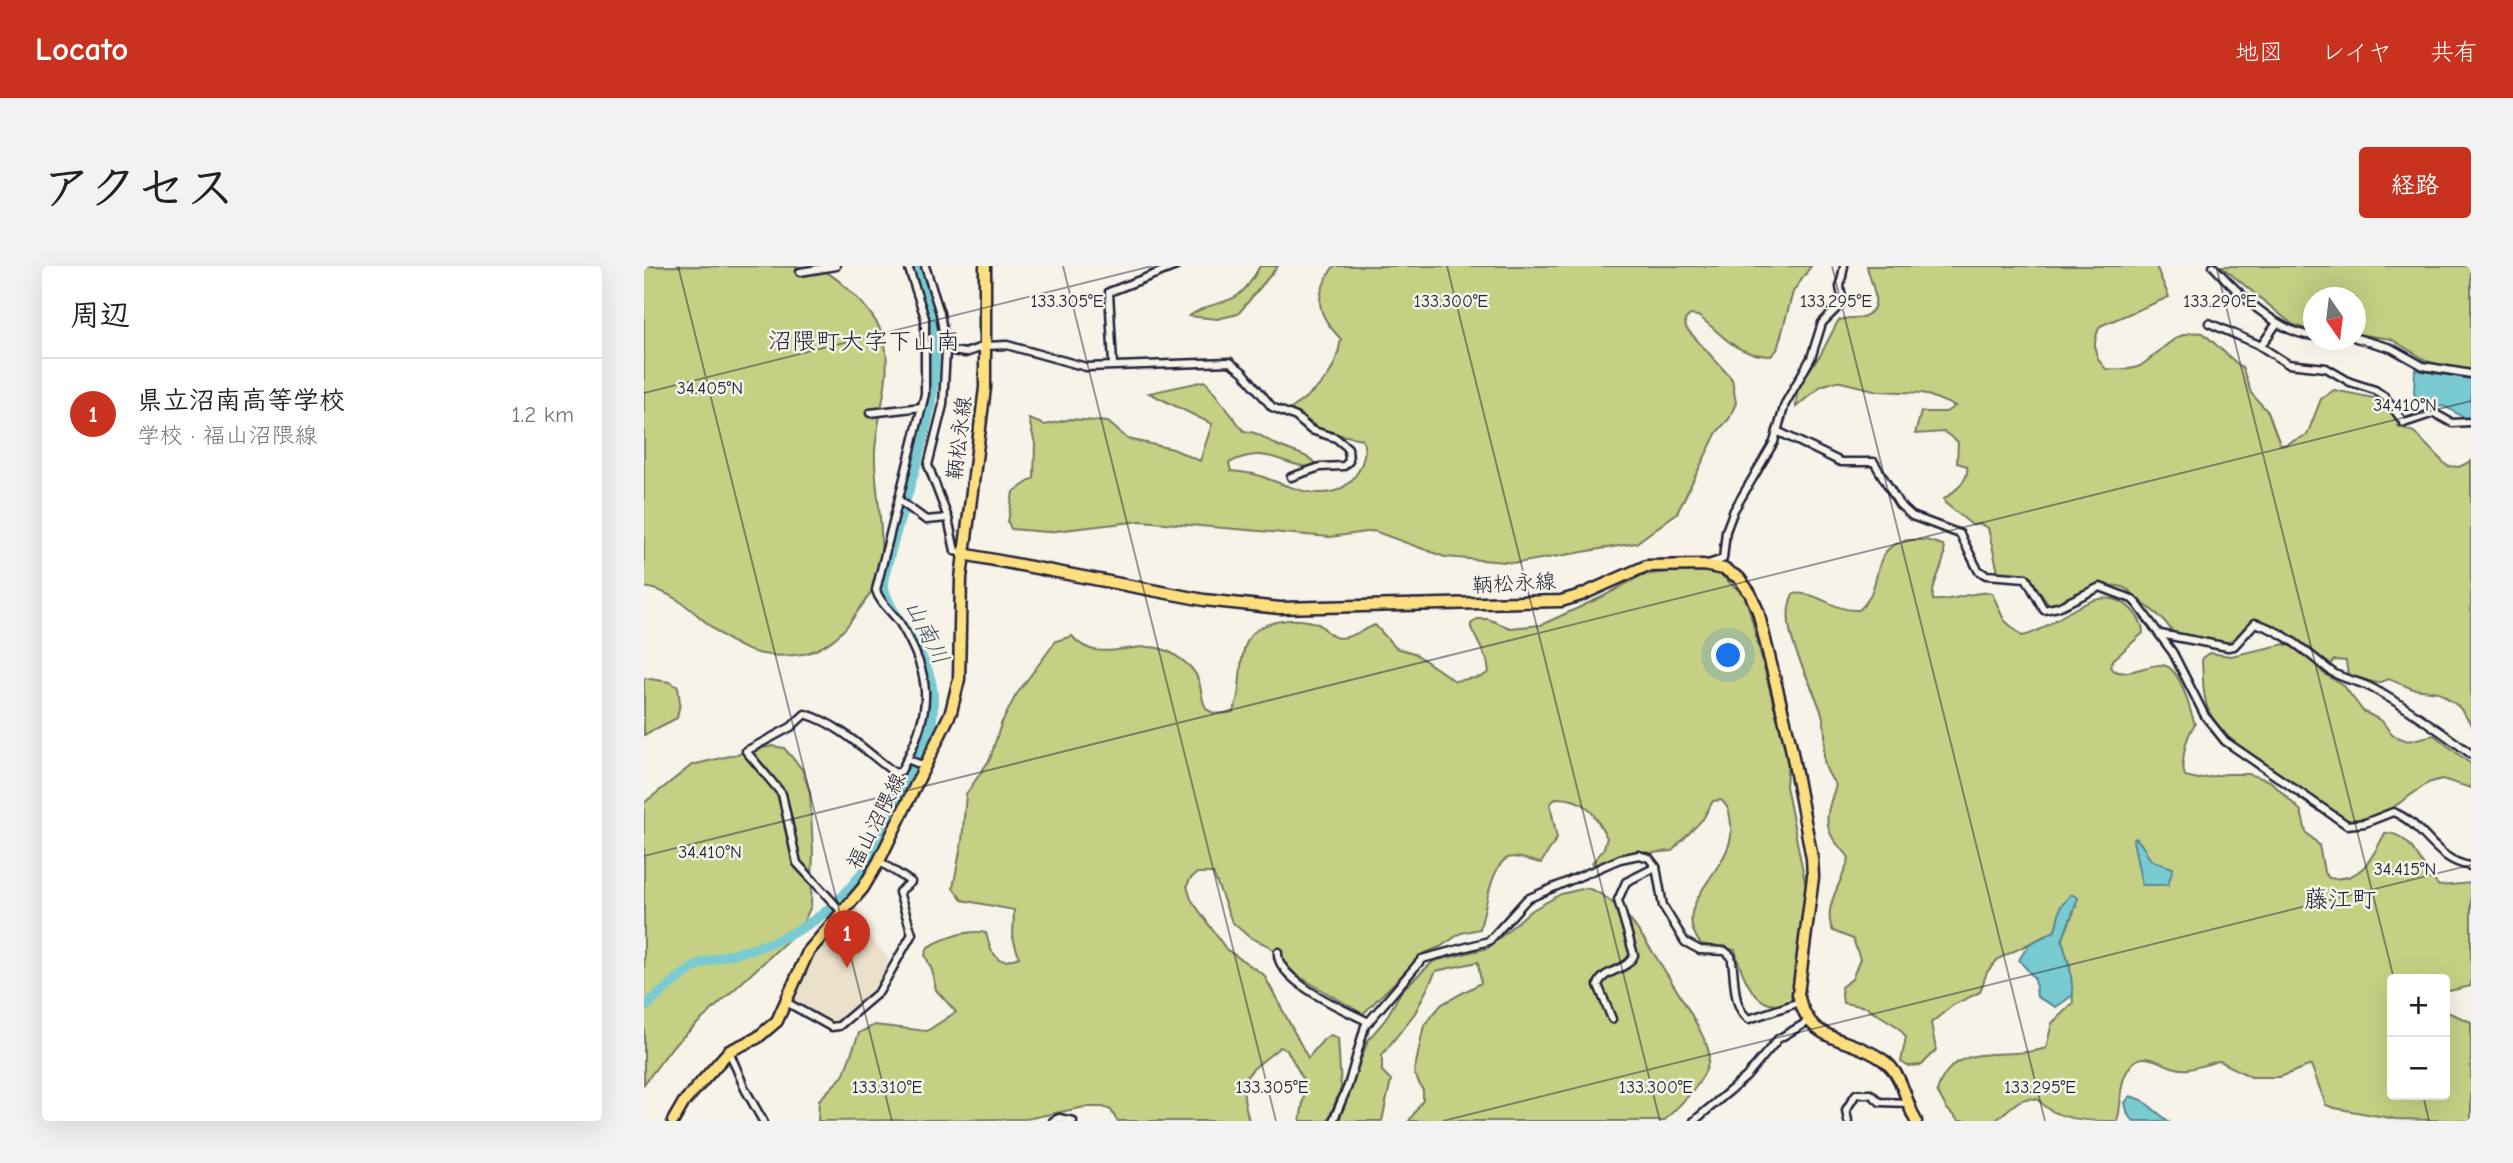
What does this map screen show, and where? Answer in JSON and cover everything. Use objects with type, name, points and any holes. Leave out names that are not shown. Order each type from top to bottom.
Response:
[{"type":"main road","name":"鞆松永線","points":[[985,266],[985,346],[980,435],[963,554],[1205,600],[1280,608],[1551,602],[1581,596],[1646,566],[1705,565],[1724,569],[1739,578],[1758,611],[1790,742],[1813,877],[1798,994],[1809,1021]]},
{"type":"main road","name":"福山沼隈線","points":[[673,1121],[690,1094],[729,1051],[769,1030],[786,1002],[808,952],[841,910],[863,888],[879,861],[921,765],[951,712],[958,679],[963,554]]},
{"type":"main road","points":[[1809,1021],[1825,1035],[1884,1060],[1895,1073],[1916,1121]]},
{"type":"street","points":[[800,272],[836,266]]},
{"type":"street","points":[[841,910],[797,863],[782,794],[746,751],[749,747],[791,727],[805,714],[819,718],[849,734],[855,743],[895,773],[901,771],[908,759],[924,722],[923,672],[900,623],[876,590],[893,517],[901,502],[922,407],[926,361],[925,318],[908,266]]},
{"type":"street","points":[[925,266],[940,313],[946,350],[943,405],[928,465],[948,518],[955,551],[963,554]]},
{"type":"street","points":[[1113,365],[1109,292],[1177,266]]},
{"type":"street","points":[[1705,565],[1723,559],[1726,531],[1734,510],[1774,442],[1785,404],[1811,358],[1822,323],[1843,302],[1840,287],[1844,266]]},
{"type":"street","points":[[2213,266],[2230,285],[2277,323],[2303,332]]},
{"type":"street","points":[[2210,323],[2261,346],[2288,364],[2326,368],[2350,382],[2375,390],[2385,397],[2404,423],[2434,413],[2452,423],[2471,422]]},
{"type":"street","points":[[2261,346],[2277,323]]},
{"type":"street","points":[[2366,341],[2391,348],[2423,366],[2471,374]]},
{"type":"street","points":[[946,350],[965,353],[985,346],[1007,345],[1086,367],[1223,362],[1236,365],[1272,407],[1296,417],[1311,430],[1336,438],[1348,448],[1349,461],[1344,466],[1320,467],[1291,477]]},
{"type":"street","points":[[870,413],[922,407]]},
{"type":"street","points":[[1777,431],[1840,462],[1874,462],[1899,505],[1912,516],[1960,534],[1975,566],[1986,575],[2026,578],[2044,610],[2058,607],[2091,588],[2105,588],[2132,599],[2160,634],[2191,683],[2205,716],[2235,750],[2299,789],[2347,825],[2365,823],[2393,812],[2407,820],[2440,854],[2458,864],[2471,866]]},
{"type":"street","points":[[901,502],[926,520],[948,518]]},
{"type":"street","points":[[2160,634],[2228,647],[2234,646],[2255,623],[2264,626],[2301,646],[2339,675],[2370,687],[2401,705],[2471,754]]},
{"type":"street","points":[[908,759],[921,765]]},
{"type":"street","points":[[1333,1121],[1348,1086],[1360,1035],[1422,959],[1489,941],[1527,899],[1620,859],[1639,855],[1649,858],[1656,867],[1663,906],[1685,942],[1700,950],[1725,951],[1731,956],[1737,1000],[1745,1017],[1800,1002]]},
{"type":"street","points":[[786,1002],[831,1027],[839,1027],[878,992],[891,976],[912,934],[900,892],[911,882],[879,861]]},
{"type":"street","points":[[1612,1019],[1598,985],[1604,975],[1628,964],[1634,955],[1618,900],[1626,882],[1656,867]]},
{"type":"street","points":[[1278,952],[1279,964],[1291,978],[1369,1022]]},
{"type":"street","points":[[1694,1121],[1746,1077],[1779,1039],[1809,1021]]},
{"type":"street","points":[[729,1051],[745,1089],[763,1121]]},
{"type":"street","points":[[1848,1121],[1846,1110],[1856,1094],[1871,1094],[1881,1102],[1908,1103]]},
{"type":"street","points":[[1053,1121],[1059,1118],[1073,1121]]},
{"type":"shaded area","points":[[856,906],[863,921],[863,931],[890,959],[885,965],[890,971],[867,998],[834,1026],[792,1004],[818,945]]},
{"type":"green space","points":[[644,266],[818,267],[857,298],[880,330],[887,367],[875,451],[881,558],[869,595],[849,624],[838,636],[818,649],[803,654],[774,656],[750,651],[731,642],[665,593],[644,587]]},
{"type":"green space","points":[[1260,266],[1278,266],[1238,314],[1217,319],[1189,316],[1235,297],[1243,291]]},
{"type":"green space","points":[[1334,266],[1811,266],[1793,292],[1777,350],[1771,356],[1758,355],[1739,348],[1698,316],[1690,315],[1685,320],[1686,328],[1732,379],[1736,403],[1729,419],[1717,432],[1677,513],[1636,543],[1517,563],[1445,557],[1374,531],[1330,537],[1141,521],[1047,532],[1011,529],[1008,522],[1013,492],[1034,478],[1035,444],[1029,419],[1045,425],[1071,419],[1108,422],[1128,439],[1173,449],[1200,461],[1212,424],[1149,393],[1205,381],[1244,431],[1258,434],[1316,463],[1315,468],[1254,455],[1229,463],[1231,471],[1254,474],[1312,492],[1338,490],[1349,483],[1359,470],[1363,458],[1362,439],[1325,432],[1291,409],[1325,380],[1335,363],[1341,339],[1326,321],[1320,304],[1323,287]]},
{"type":"green space","points":[[1867,266],[2156,266],[2169,297],[2100,326],[2095,349],[2098,359],[2106,369],[2136,368],[2176,338],[2193,332],[2203,333],[2243,369],[2251,393],[2268,412],[2280,444],[2284,445],[2307,435],[2321,399],[2334,390],[2394,402],[2398,426],[2414,432],[2447,466],[2459,467],[2471,461],[2471,724],[2459,707],[2439,692],[2413,689],[2389,679],[2377,683],[2348,676],[2346,661],[2334,660],[2330,665],[2297,639],[2269,625],[2258,623],[2237,639],[2211,643],[2175,635],[2159,616],[2119,586],[2099,588],[2048,604],[2029,577],[1998,572],[1988,528],[1980,524],[1972,525],[1945,503],[1944,499],[1961,485],[1966,476],[1967,466],[1957,463],[1958,442],[1944,432],[1915,434],[1921,412],[1946,412],[1955,406],[1923,393],[1878,391],[1837,381],[1821,386],[1796,407],[1797,387],[1821,354],[1838,321],[1862,317],[1874,308],[1875,295]]},
{"type":"green space","points":[[2221,266],[2471,266],[2471,373],[2429,362],[2391,339],[2366,335],[2366,287],[2303,287],[2303,328],[2292,324]]},
{"type":"green space","points":[[1908,540],[1926,540],[1943,545],[1944,559],[1934,586],[1933,600],[1992,593],[2004,620],[2022,636],[2035,632],[2090,601],[2105,598],[2118,600],[2131,609],[2142,626],[2143,633],[2113,660],[2110,667],[2123,673],[2157,665],[2165,666],[2176,674],[2195,724],[2185,749],[2185,776],[2198,779],[2226,774],[2249,774],[2270,781],[2301,811],[2306,832],[2319,845],[2324,872],[2329,878],[2340,879],[2357,873],[2370,860],[2385,833],[2395,834],[2410,845],[2439,886],[2471,883],[2471,986],[2450,991],[2450,974],[2387,974],[2387,1100],[2450,1100],[2450,1013],[2471,1022],[2471,1121],[2396,1119],[2334,1108],[2326,1105],[2311,1065],[2280,1077],[2251,1077],[2220,1061],[2178,1069],[2144,1058],[2130,1066],[2124,1078],[2117,1121],[2064,1116],[2032,1098],[2015,1104],[1995,1121],[1959,1121],[1947,1109],[1937,1091],[1945,1075],[1955,1064],[1982,1055],[2030,1052],[2046,1048],[2052,1023],[2073,1003],[2070,968],[2062,941],[2076,906],[2061,906],[2055,931],[1998,959],[1987,972],[1980,992],[1953,1005],[1931,1023],[1936,1050],[1922,1065],[1908,1066],[1901,1062],[1906,1037],[1898,1027],[1866,1007],[1843,1003],[1841,987],[1852,979],[1860,959],[1853,939],[1833,931],[1830,913],[1831,903],[1849,858],[1832,837],[1827,822],[1836,785],[1825,766],[1823,718],[1792,641],[1789,609],[1793,594],[1802,594],[1841,608],[1859,610],[1873,590],[1881,559],[1895,544]]},
{"type":"green space","points":[[1692,569],[1720,574],[1746,597],[1788,761],[1786,786],[1806,887],[1791,1001],[1779,1005],[1760,999],[1747,982],[1735,950],[1701,944],[1692,929],[1692,914],[1697,899],[1724,856],[1730,841],[1730,814],[1721,800],[1713,801],[1703,819],[1672,851],[1619,856],[1596,869],[1592,863],[1603,850],[1607,838],[1598,821],[1582,804],[1556,798],[1550,804],[1557,838],[1541,863],[1516,857],[1502,862],[1493,879],[1480,929],[1461,933],[1440,947],[1424,953],[1363,1014],[1295,974],[1269,946],[1249,937],[1232,922],[1213,873],[1197,873],[1190,879],[1187,886],[1191,899],[1226,949],[1264,975],[1308,1058],[1324,1039],[1331,1035],[1338,1038],[1341,1088],[1328,1121],[1300,1121],[1306,1084],[1287,1050],[1280,1047],[1246,1077],[1244,1093],[1249,1121],[1117,1121],[1111,1110],[1085,1107],[1026,1119],[818,1121],[819,1100],[843,1076],[859,1033],[874,1025],[927,1031],[956,1012],[936,990],[932,970],[925,955],[928,947],[956,935],[979,932],[986,933],[991,950],[999,960],[1007,961],[1019,957],[1013,938],[1014,910],[962,900],[953,888],[962,841],[966,794],[990,759],[1001,724],[1016,695],[1056,641],[1072,636],[1093,650],[1153,647],[1168,651],[1192,669],[1200,685],[1206,708],[1220,714],[1233,712],[1246,644],[1258,629],[1267,625],[1289,620],[1309,621],[1318,624],[1333,636],[1344,638],[1375,625],[1396,648],[1414,653],[1455,681],[1481,677],[1489,672],[1487,660],[1471,628],[1471,624],[1477,619],[1488,619],[1510,628],[1541,625],[1642,575]]},
{"type":"green space","points":[[2285,644],[2306,652],[2323,673],[2344,686],[2363,711],[2382,721],[2392,735],[2408,741],[2434,735],[2471,764],[2471,788],[2442,779],[2428,783],[2378,818],[2351,822],[2340,821],[2322,813],[2288,790],[2234,743],[2212,717],[2205,696],[2202,658],[2209,653],[2231,656]]},
{"type":"green space","points":[[644,678],[669,682],[678,687],[680,703],[677,718],[644,735]]},
{"type":"green space","points":[[772,746],[784,748],[802,769],[810,793],[813,851],[811,906],[801,928],[673,1046],[644,1084],[644,803],[692,765]]},
{"type":"green space","points":[[1586,888],[1613,903],[1634,925],[1673,984],[1706,1043],[1709,1054],[1705,1073],[1664,1121],[1409,1121],[1423,1100],[1423,1091],[1414,1073],[1424,1025],[1442,1004],[1481,983],[1478,962],[1436,971],[1415,1013],[1382,1055],[1382,1071],[1391,1080],[1382,1121],[1339,1121],[1368,1040],[1385,1020],[1402,990],[1434,961],[1488,948],[1529,912],[1561,894]]},
{"type":"water","points":[[2415,370],[2471,379],[2471,417],[2468,420],[2446,407],[2420,403],[2414,393]]},
{"type":"water","points":[[2136,838],[2151,860],[2173,868],[2168,885],[2142,885],[2133,840]]},
{"type":"water","points":[[2071,894],[2078,898],[2062,941],[2070,968],[2073,995],[2056,1007],[2037,997],[2035,979],[2019,960],[2029,944],[2055,931],[2061,906]]},
{"type":"water","points":[[2130,1096],[2142,1100],[2168,1121],[2134,1121],[2128,1115],[2125,1103]]},
{"type":"waterway","name":"山南川","points":[[644,1008],[695,967],[788,935],[835,904],[853,885],[868,863],[893,813],[908,771],[928,735],[933,712],[930,679],[917,649],[892,608],[883,582],[921,449],[933,384],[935,349],[932,313],[917,266]]},
{"type":"place","name":"県立沼南高等学校","points":[[847,968]]},
{"type":"district","name":"沼隈町大字下山南","points":[[864,341]]},
{"type":"district","name":"藤江町","points":[[2340,899]]}]
